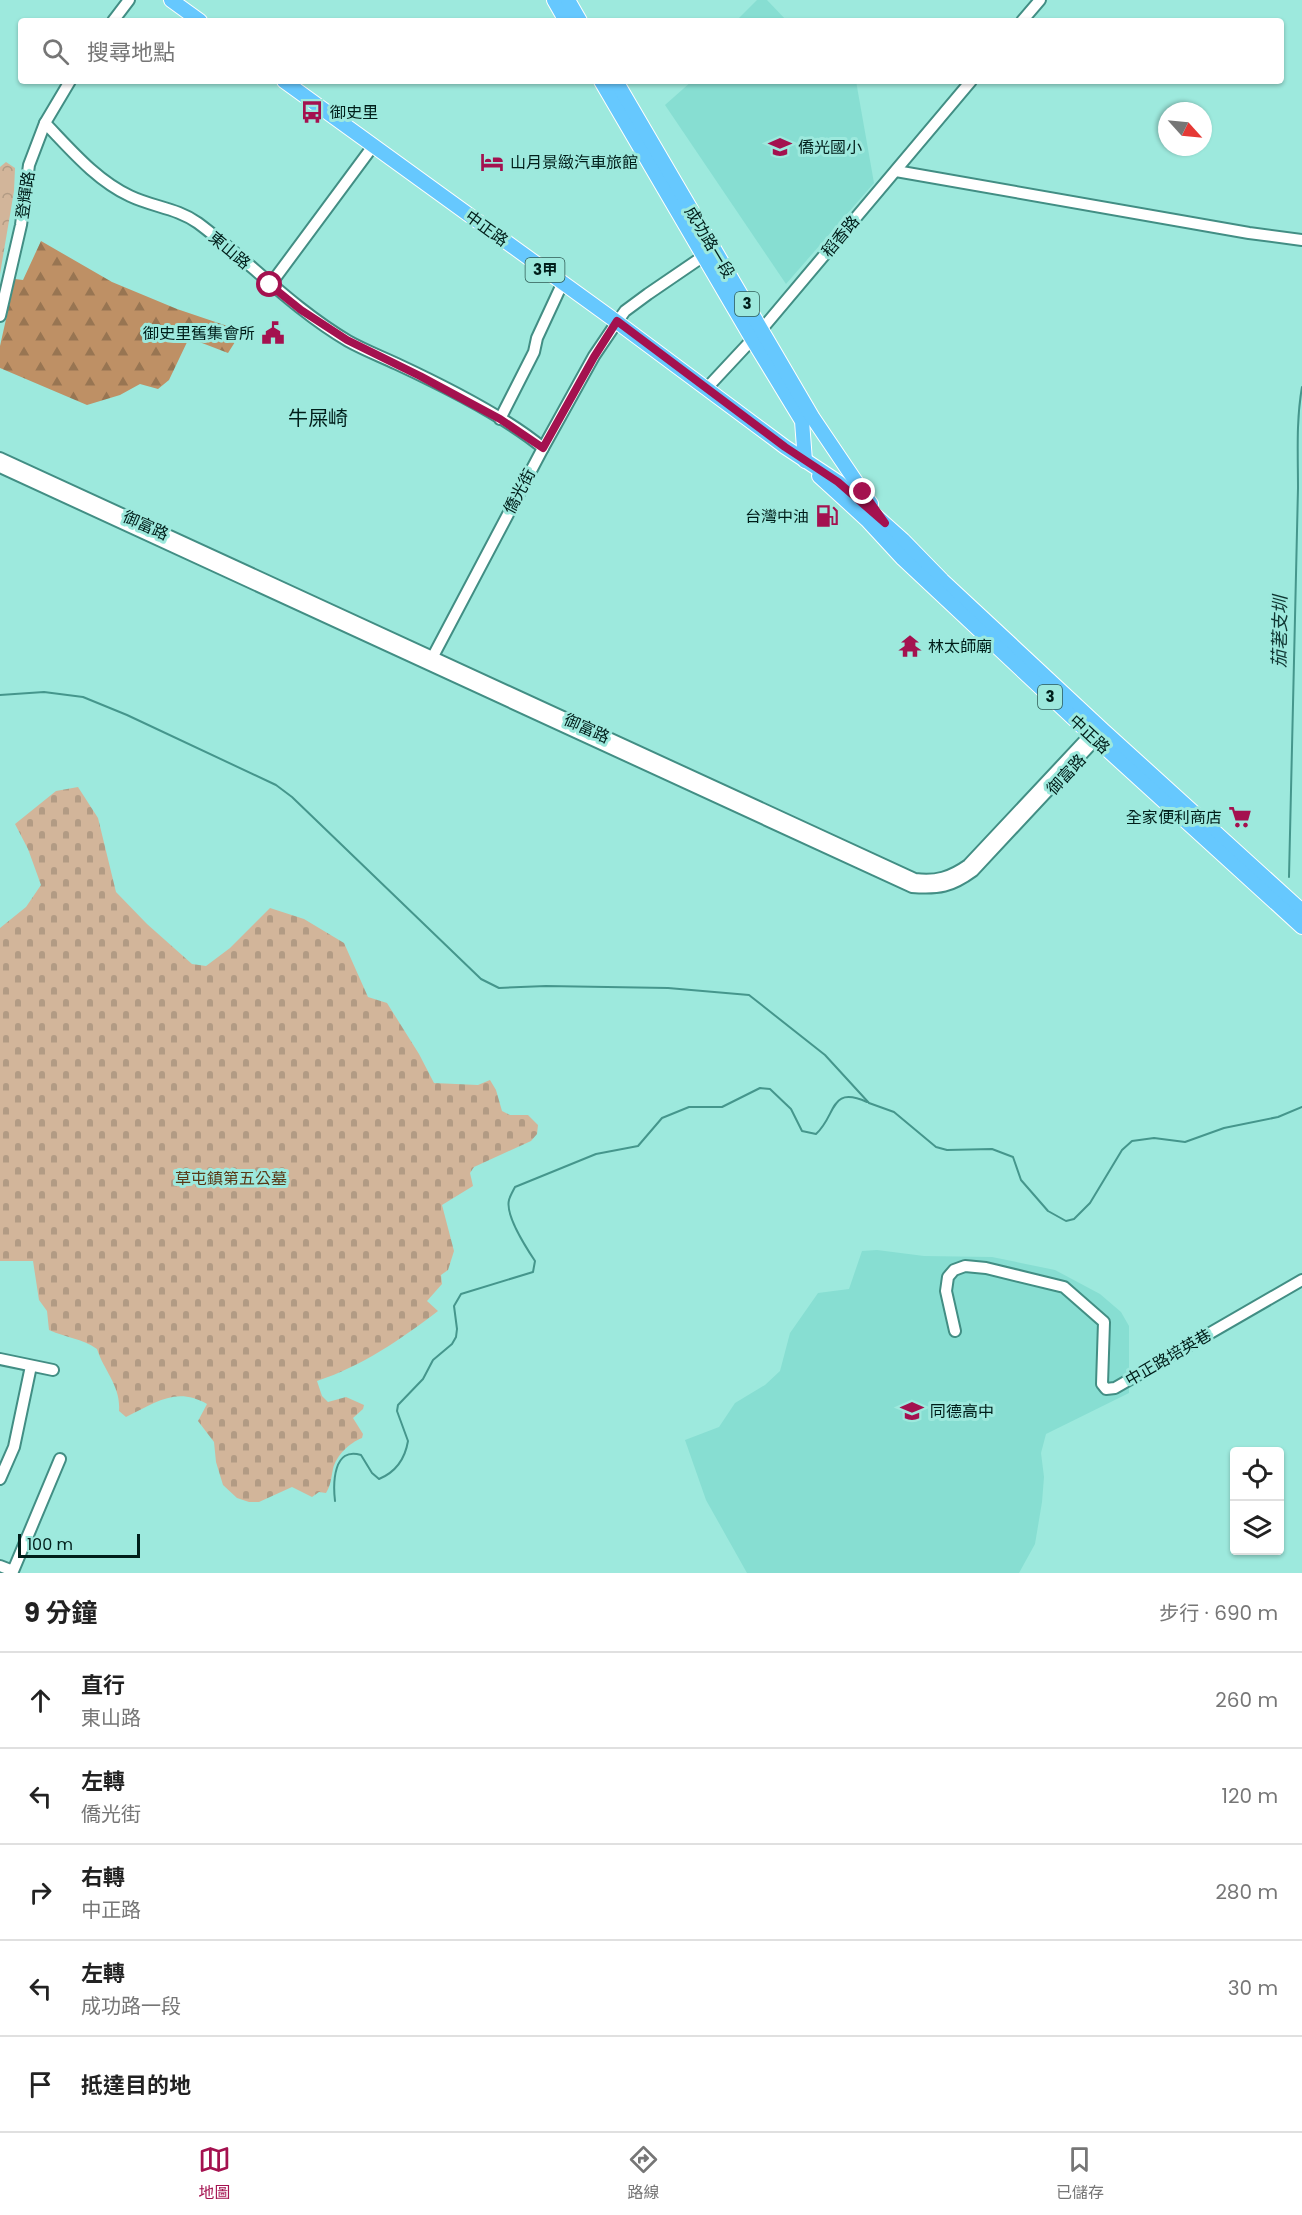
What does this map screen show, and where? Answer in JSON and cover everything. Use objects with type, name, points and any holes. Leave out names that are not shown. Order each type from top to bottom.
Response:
[{"type":"main road","points":[[171,0],[196,18]]},
{"type":"main road","points":[[554,0],[564,18]]},
{"type":"main road","points":[[568,0],[578,18]]},
{"type":"main road","name":"中正路","points":[[288,84],[617,321],[805,461],[838,482],[885,523],[1097,735],[1302,911]]},
{"type":"main road","name":"成功路一段","points":[[604,84],[709,252]]},
{"type":"main road","name":"成功路一段","points":[[617,84],[757,334],[802,421],[805,461]]},
{"type":"main road","name":"成功路一段","points":[[757,334],[885,523]]},
{"type":"main road","name":"中正路","points":[[805,461],[827,485],[867,520],[903,559],[1097,735],[1302,927]]},
{"type":"street","points":[[116,18],[129,0]]},
{"type":"street","points":[[1025,18],[1040,0]]},
{"type":"street","name":"登輝路","points":[[0,316],[21,225],[29,165],[45,123],[68,84]]},
{"type":"street","name":"稻香路","points":[[706,388],[757,334],[968,84]]},
{"type":"street","name":"東山路","points":[[45,123],[97,176],[129,196],[184,214],[233,251],[301,310],[347,340],[500,419],[543,448]]},
{"type":"street","points":[[270,285],[374,146]]},
{"type":"street","points":[[896,171],[1249,233],[1302,240]]},
{"type":"street","name":"僑光街","points":[[431,662],[543,448],[617,321],[625,311],[709,252]]},
{"type":"street","points":[[500,419],[534,352],[542,326],[563,282]]},
{"type":"street","name":"御富路","points":[[0,458],[324,606],[431,662]]},
{"type":"street","name":"御富路","points":[[0,467],[431,662],[791,820],[915,879],[929,881],[945,878],[968,865],[1097,735]]},
{"type":"street","name":"中正路培英巷","points":[[955,1331],[946,1291],[948,1277],[954,1270],[965,1266],[986,1268],[1064,1287],[1104,1322],[1102,1384],[1106,1389],[1115,1388],[1302,1281]]},
{"type":"street","points":[[0,1359],[53,1370]]},
{"type":"street","points":[[0,1479],[14,1447],[32,1366]]},
{"type":"street","points":[[0,1566],[13,1571],[60,1459]]},
{"type":"shaded area","points":[[757,0],[767,0],[784,18],[739,18]]},
{"type":"shaded area","name":"僑光國小","points":[[689,84],[857,84],[874,183],[786,284],[665,105]]},
{"type":"shaded area","name":"同德高中","points":[[877,1250],[924,1256],[992,1257],[1055,1270],[1100,1294],[1121,1312],[1129,1326],[1129,1393],[1046,1434],[1041,1453],[1044,1477],[1035,1544],[1019,1573],[747,1573],[706,1500],[685,1440],[719,1427],[735,1403],[765,1385],[780,1371],[790,1333],[818,1293],[849,1289],[862,1251]]},
{"type":"green space","points":[[6,162],[15,168],[14,191],[0,274],[0,167]]},
{"type":"green space","points":[[41,241],[112,282],[177,309],[242,331],[228,353],[189,338],[169,380],[158,389],[140,384],[120,395],[87,405],[0,368],[0,346],[15,279],[23,280]]},
{"type":"green space","name":"草屯鎮第五公墓","points":[[78,787],[98,818],[116,892],[147,924],[192,964],[206,966],[230,948],[270,908],[304,919],[344,943],[368,997],[387,1003],[434,1083],[478,1085],[490,1080],[496,1090],[502,1111],[510,1115],[528,1115],[538,1125],[537,1134],[531,1141],[474,1167],[470,1173],[473,1186],[442,1205],[454,1251],[448,1270],[441,1275],[442,1284],[427,1301],[438,1311],[380,1351],[350,1368],[317,1381],[322,1396],[328,1402],[346,1397],[364,1405],[363,1409],[353,1418],[363,1434],[362,1438],[348,1447],[337,1459],[326,1493],[319,1492],[312,1497],[292,1487],[259,1502],[237,1498],[223,1485],[216,1462],[214,1442],[198,1421],[207,1404],[185,1396],[166,1398],[126,1417],[119,1411],[115,1386],[97,1349],[49,1330],[47,1311],[39,1300],[33,1261],[0,1261],[0,928],[26,907],[41,885],[28,849],[15,824],[56,791]]},
{"type":"waterway","name":"茄荖支圳","points":[[1289,877],[1298,437],[1302,387]]},
{"type":"waterway","points":[[0,695],[44,692],[83,697],[127,715],[276,785],[292,797],[481,979],[499,988],[546,986],[668,988],[749,995],[825,1055],[869,1103],[894,1112],[936,1147],[947,1150],[992,1149],[1013,1157],[1021,1180],[1048,1211],[1066,1221],[1074,1219],[1090,1203],[1122,1150],[1132,1141],[1154,1138],[1185,1142],[1224,1128],[1278,1117],[1302,1107]]},
{"type":"waterway","points":[[335,1501],[335,1477],[340,1461],[345,1456],[361,1455],[372,1473],[379,1479],[395,1469],[402,1459],[408,1441],[397,1411],[398,1405],[423,1379],[433,1360],[452,1344],[456,1337],[454,1306],[461,1294],[533,1272],[535,1261],[510,1214],[509,1200],[515,1187],[596,1154],[638,1146],[662,1118],[689,1107],[722,1107],[760,1088],[770,1089],[791,1109],[802,1131],[816,1134],[840,1100],[846,1097],[867,1102]]},
{"type":"place","name":"御史里","points":[[312,112]]},
{"type":"place","name":"僑光國小","points":[[780,147]]},
{"type":"place","name":"山月景緻汽車旅館","points":[[492,162]]},
{"type":"place","name":"御史里舊集會所","points":[[273,333]]},
{"type":"place","name":"台灣中油","points":[[827,516]]},
{"type":"place","name":"林太師廟","points":[[910,646]]},
{"type":"place","name":"全家便利商店","points":[[1240,817]]},
{"type":"place","name":"同德高中","points":[[912,1411]]},
{"type":"district","name":"牛屎崎","points":[[318,418]]},
{"type":"route","points":[[270,285],[301,310],[347,340],[500,419],[543,448],[617,321],[756,426],[838,482],[885,523],[863,492]]}]
